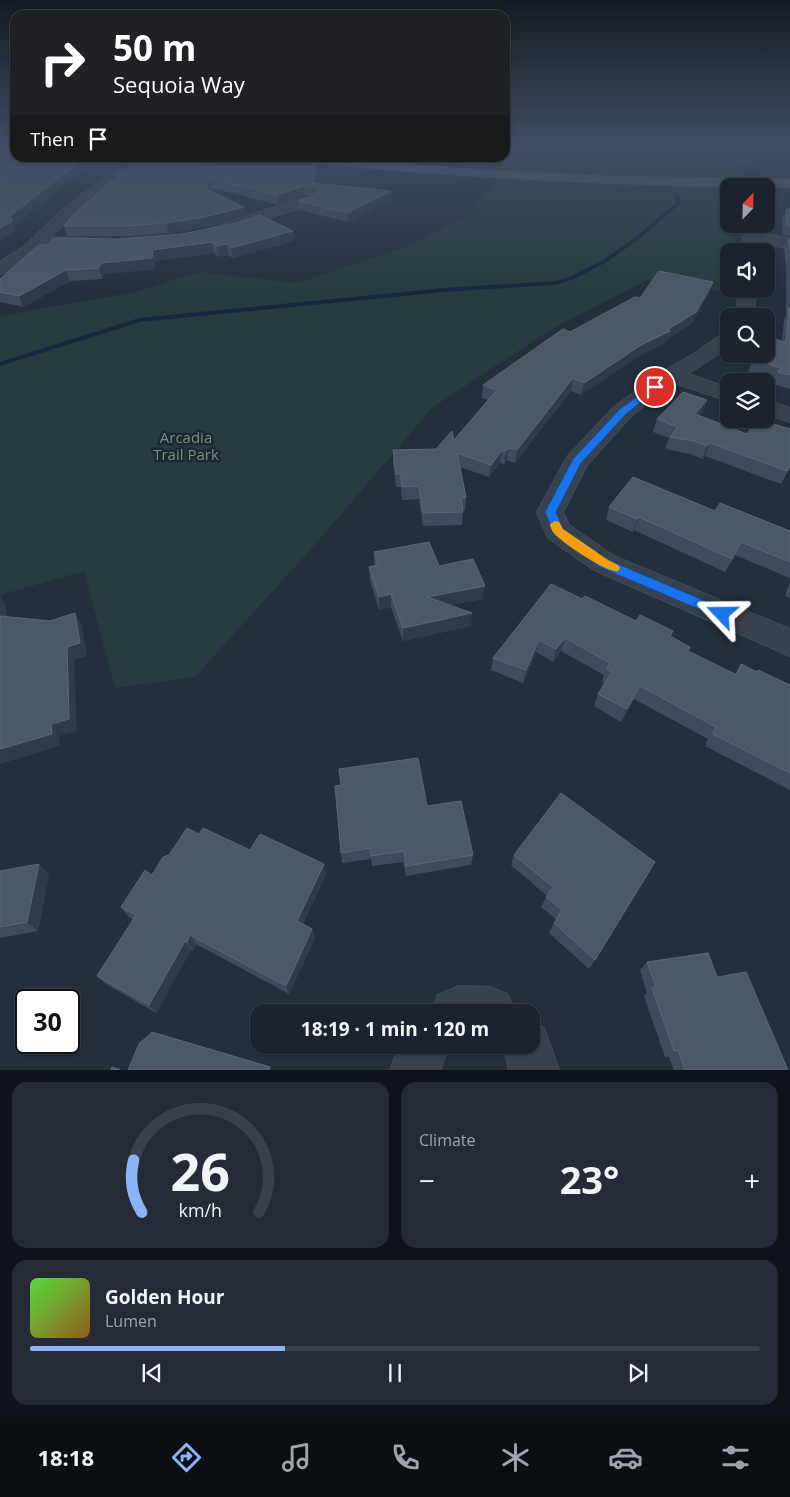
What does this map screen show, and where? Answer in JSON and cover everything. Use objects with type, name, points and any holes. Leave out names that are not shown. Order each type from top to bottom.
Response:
[{"type":"street","points":[[0,269],[38,241],[89,193]]},
{"type":"street","points":[[213,232],[310,200]]},
{"type":"street","points":[[38,241],[100,243]]},
{"type":"street","points":[[775,243],[790,243]]},
{"type":"street","points":[[720,344],[671,375],[624,411],[576,462],[550,512],[558,531],[604,564],[790,643]]},
{"type":"street","points":[[671,375],[720,392]]},
{"type":"street","points":[[775,410],[790,415]]},
{"type":"street","points":[[415,1070],[422,1054]]},
{"type":"street","points":[[530,1054],[534,1070]]},
{"type":"green space","name":"Arcadia Trail Park","points":[[488,193],[720,193],[720,233],[732,233],[729,236],[737,243],[720,243],[720,291],[649,279],[552,329],[433,407],[319,540],[195,677],[115,688],[84,571],[0,595],[0,316],[135,292],[199,272],[297,283],[412,245],[471,212]]},
{"type":"building","points":[[0,193],[40,193],[10,216],[13,221],[0,228]]},
{"type":"building","points":[[98,193],[214,193],[244,207],[205,217],[166,223],[127,226],[64,226],[75,213]]},
{"type":"building","points":[[317,193],[387,193],[347,213],[299,201],[316,195]]},
{"type":"building","points":[[786,209],[790,209],[790,226],[787,225]]},
{"type":"building","points":[[260,215],[293,231],[231,248],[227,244],[217,246],[212,242],[153,250],[152,258],[101,263],[99,268],[66,270],[19,296],[0,292],[0,279],[39,245],[47,245],[53,238],[118,239],[182,234],[236,223]]},
{"type":"building","points":[[659,271],[713,282],[696,312],[667,330],[670,331],[641,345],[584,383],[573,378],[517,450],[509,448],[506,451],[502,450],[491,465],[457,453],[466,497],[461,498],[463,512],[423,513],[419,486],[402,487],[401,474],[396,474],[393,450],[436,449],[452,431],[454,440],[497,390],[483,385],[563,329],[570,332],[635,297],[640,298]]},
{"type":"building","points":[[790,308],[790,375],[778,372],[781,368],[765,363],[775,363],[775,339],[786,343]]},
{"type":"building","points":[[683,392],[707,400],[695,414],[720,424],[720,428],[731,428],[747,434],[751,428],[775,428],[775,424],[790,429],[790,466],[787,471],[710,443],[707,446],[694,441],[670,437],[678,427],[657,419]]},
{"type":"building","points":[[633,477],[715,511],[720,503],[790,531],[790,562],[741,542],[732,559],[639,517],[637,519],[609,507]]},
{"type":"building","points":[[429,542],[439,566],[473,559],[485,586],[427,597],[472,613],[403,628],[391,594],[379,597],[369,567],[378,565],[374,552]]},
{"type":"building","points":[[551,584],[582,599],[585,596],[636,621],[640,615],[673,631],[670,636],[690,647],[688,651],[737,675],[741,664],[790,685],[790,773],[713,734],[716,727],[640,686],[627,709],[598,694],[612,672],[607,669],[610,663],[565,638],[556,649],[539,640],[526,670],[493,658]]},
{"type":"building","points":[[75,613],[80,643],[67,647],[69,719],[51,724],[52,734],[0,749],[0,616],[50,621]]},
{"type":"building","points":[[418,758],[427,806],[461,801],[473,855],[406,866],[404,851],[371,856],[370,848],[341,853],[335,786],[341,785],[339,769]]},
{"type":"building","points":[[561,793],[655,862],[595,960],[554,923],[562,910],[546,897],[553,887],[514,855]]},
{"type":"building","points":[[187,828],[199,834],[203,828],[250,850],[260,834],[324,864],[297,921],[312,929],[286,986],[190,935],[149,1005],[97,976],[136,915],[121,907],[145,870],[152,875],[163,857],[169,855]]},
{"type":"building","points":[[39,864],[27,922],[0,927],[0,871]]},
{"type":"building","points":[[708,953],[717,977],[746,972],[788,1070],[685,1070],[678,1050],[674,1051],[652,988],[656,987],[647,962]]},
{"type":"building","points":[[152,1032],[270,1067],[269,1070],[128,1070],[139,1044]]},
{"type":"waterway","points":[[0,364],[139,320],[444,290],[555,283],[572,278],[621,251],[678,203],[677,196]]},
{"type":"slow traffic","points":[[555,524],[558,531],[604,564],[614,568]]},
{"type":"route","points":[[655,387],[624,411],[576,462],[550,512],[558,531],[604,564],[722,614]]}]
